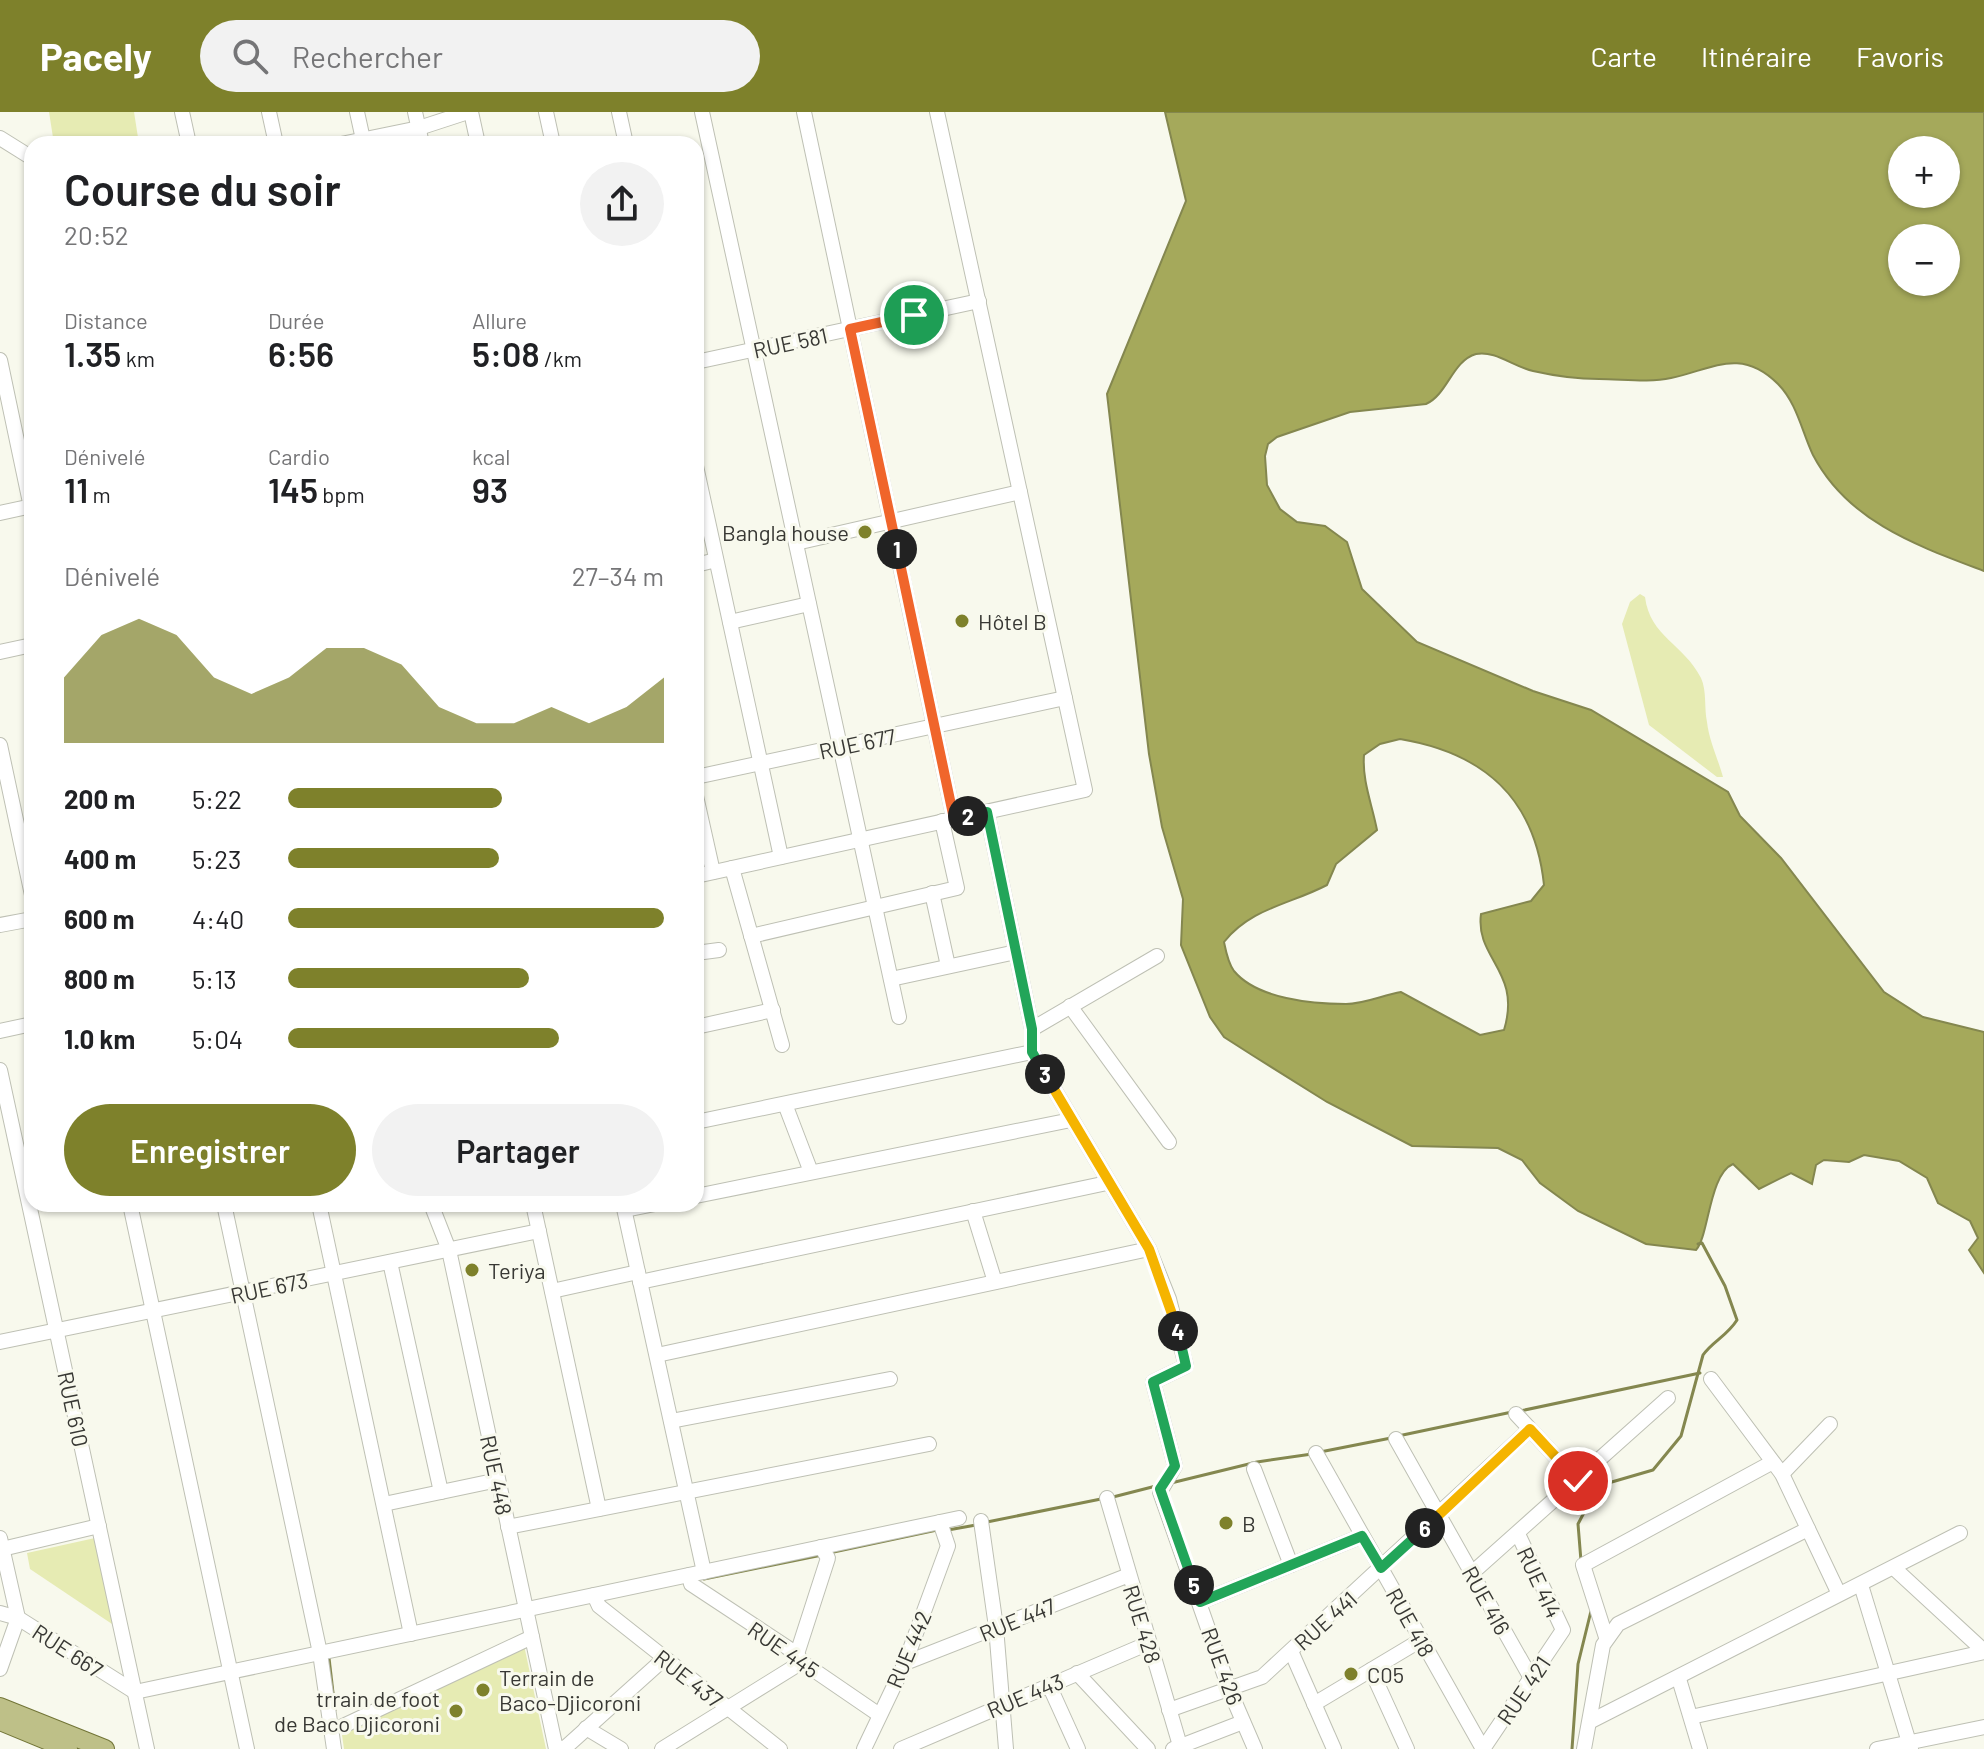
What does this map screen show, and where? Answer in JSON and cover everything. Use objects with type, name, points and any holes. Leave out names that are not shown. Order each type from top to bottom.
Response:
[{"type":"main road","points":[[0,1707],[101,1748]]},
{"type":"main road","points":[[0,1721],[68,1749]]},
{"type":"street","points":[[182,112],[187,136]]},
{"type":"street","points":[[269,112],[274,136]]},
{"type":"street","points":[[357,112],[362,136]]},
{"type":"street","points":[[415,112],[420,136]]},
{"type":"street","points":[[387,136],[470,112],[476,136]]},
{"type":"street","points":[[546,112],[551,136]]},
{"type":"street","points":[[619,112],[624,136]]},
{"type":"street","points":[[702,112],[899,1017]]},
{"type":"street","points":[[751,936],[957,888],[935,726],[804,112]]},
{"type":"street","points":[[704,874],[1085,790],[937,112]]},
{"type":"street","points":[[0,138],[24,153]]},
{"type":"street","name":"RUE 581","points":[[704,360],[979,301]]},
{"type":"street","points":[[0,360],[24,471]]},
{"type":"street","points":[[796,543],[1020,492]]},
{"type":"street","points":[[704,504],[781,857]]},
{"type":"street","points":[[0,513],[24,509]]},
{"type":"street","points":[[704,563],[716,560]]},
{"type":"street","points":[[730,622],[809,604]]},
{"type":"street","points":[[0,652],[24,647]]},
{"type":"street","name":"RUE 677","points":[[704,775],[1065,698]]},
{"type":"street","points":[[0,745],[24,858]]},
{"type":"street","points":[[657,1355],[1149,1249],[1107,1183],[1032,1052],[1032,1029],[987,812]]},
{"type":"street","points":[[704,832],[713,872]]},
{"type":"street","points":[[732,868],[782,1045]]},
{"type":"street","points":[[932,893],[948,966]]},
{"type":"street","points":[[0,925],[24,920]]},
{"type":"street","points":[[704,952],[719,950]]},
{"type":"street","points":[[891,979],[1016,952]]},
{"type":"street","points":[[1032,1029],[1157,956]]},
{"type":"street","points":[[1070,1006],[1169,1142]]},
{"type":"street","points":[[704,1025],[773,1010]]},
{"type":"street","points":[[0,1031],[24,1026]]},
{"type":"street","points":[[704,1120],[1032,1052]]},
{"type":"street","name":"RUE 610","points":[[0,1070],[24,1180]]},
{"type":"street","points":[[785,1104],[811,1172]]},
{"type":"street","points":[[704,1194],[1071,1120]]},
{"type":"street","points":[[552,1291],[639,1277],[1107,1183]]},
{"type":"street","points":[[973,1211],[995,1282]]},
{"type":"street","name":"RUE 610","points":[[31,1212],[147,1749]]},
{"type":"street","points":[[132,1212],[247,1749]]},
{"type":"street","points":[[226,1212],[320,1653],[334,1749]]},
{"type":"street","points":[[321,1212],[411,1634]]},
{"type":"street","name":"RUE 448","points":[[434,1212],[449,1250],[532,1637],[561,1748]]},
{"type":"street","points":[[535,1212],[599,1509]]},
{"type":"street","points":[[625,1212],[686,1492],[693,1578]]},
{"type":"street","name":"RUE 673","points":[[0,1342],[539,1231]]},
{"type":"street","name":"RUE 426","points":[[1149,1249],[1169,1299],[1186,1366],[1153,1382],[1175,1466],[1162,1486],[1230,1691],[1255,1749]]},
{"type":"street","points":[[390,1262],[441,1492]]},
{"type":"street","points":[[671,1421],[890,1379]]},
{"type":"street","points":[[1711,1379],[1777,1468],[1839,1594]]},
{"type":"street","points":[[1472,1573],[1668,1398]]},
{"type":"street","points":[[1516,1414],[1578,1481]]},
{"type":"street","points":[[1584,1749],[1606,1637],[1583,1565],[1777,1468],[1830,1424]]},
{"type":"street","name":"RUE 441","points":[[1169,1710],[1230,1691],[1262,1677],[1530,1429]]},
{"type":"street","name":"RUE 416","points":[[1396,1439],[1531,1678]]},
{"type":"street","points":[[508,1527],[929,1444]]},
{"type":"street","name":"RUE 418","points":[[1316,1453],[1483,1749]]},
{"type":"street","points":[[1254,1469],[1291,1565]]},
{"type":"street","points":[[384,1504],[498,1480]]},
{"type":"street","name":"RUE 428","points":[[1107,1498],[1178,1748]]},
{"type":"street","points":[[135,1692],[526,1610],[596,1600],[959,1518]]},
{"type":"street","points":[[981,1521],[996,1627],[1006,1749]]},
{"type":"street","name":"RUE 442","points":[[864,1749],[878,1714],[905,1663],[948,1546],[940,1522]]},
{"type":"street","points":[[0,1669],[18,1618],[1,1544],[99,1526]]},
{"type":"street","points":[[1606,1637],[1618,1624],[1808,1529]]},
{"type":"street","points":[[1591,1721],[1679,1679],[1839,1594],[1895,1569],[1960,1533]]},
{"type":"street","name":"RUE 414","points":[[1518,1534],[1563,1630]]},
{"type":"street","points":[[1200,1602],[1362,1536]]},
{"type":"street","points":[[662,1749],[800,1658],[828,1558],[821,1547]]},
{"type":"street","points":[[1895,1569],[1984,1652]]},
{"type":"street","name":"RUE 447","points":[[905,1663],[1129,1575]]},
{"type":"street","name":"RUE 445","points":[[693,1578],[878,1714]]},
{"type":"street","points":[[1861,1585],[1910,1746]]},
{"type":"street","name":"RUE 437","points":[[596,1600],[770,1746]]},
{"type":"street","name":"RUE 667","points":[[0,1613],[18,1618],[135,1692]]},
{"type":"street","name":"RUE 421","points":[[1483,1749],[1563,1630]]},
{"type":"street","points":[[343,1726],[532,1637]]},
{"type":"street","points":[[1314,1704],[1421,1640]]},
{"type":"street","name":"RUE 443","points":[[901,1749],[936,1742],[1003,1703],[1149,1643]]},
{"type":"street","points":[[1291,1651],[1334,1749]]},
{"type":"street","points":[[1691,1717],[1984,1652]]},
{"type":"street","points":[[561,1748],[665,1658]]},
{"type":"street","points":[[1371,1670],[1407,1749]]},
{"type":"street","points":[[1077,1673],[1148,1749]]},
{"type":"street","points":[[1679,1679],[1700,1749]]},
{"type":"street","points":[[1049,1685],[1078,1749]]},
{"type":"street","points":[[1178,1748],[1243,1722]]},
{"type":"street","points":[[1877,1749],[1910,1746],[1984,1727]]},
{"type":"street","points":[[586,1728],[621,1749]]},
{"type":"shaded area","points":[[49,112],[134,112],[138,136],[53,136]]},
{"type":"shaded area","points":[[1165,112],[1984,112],[1984,571],[1910,541],[1865,515],[1845,498],[1813,455],[1785,392],[1764,373],[1738,363],[1645,381],[1566,377],[1526,369],[1490,354],[1476,354],[1461,363],[1440,393],[1426,404],[1350,412],[1277,437],[1268,444],[1265,456],[1267,485],[1280,509],[1297,522],[1325,526],[1347,542],[1362,589],[1417,642],[1533,691],[1591,710],[1728,792],[1740,816],[1781,858],[1884,992],[1923,1017],[1984,1032],[1984,1273],[1969,1250],[1978,1238],[1970,1221],[1938,1203],[1927,1178],[1899,1161],[1864,1155],[1849,1162],[1824,1160],[1816,1165],[1812,1184],[1791,1173],[1759,1189],[1733,1164],[1719,1180],[1696,1250],[1646,1244],[1578,1211],[1540,1183],[1522,1160],[1498,1148],[1412,1146],[1327,1102],[1224,1037],[1210,1017],[1181,945],[1183,899],[1162,827],[1149,754],[1107,394],[1186,201]],"holes":[[[1400,739],[1457,755],[1480,768],[1517,804],[1530,827],[1539,854],[1544,885],[1531,901],[1481,914],[1485,943],[1507,993],[1504,1030],[1480,1035],[1401,992],[1346,1004],[1286,998],[1257,988],[1244,980],[1230,964],[1224,942],[1235,931],[1259,914],[1327,885],[1336,864],[1377,830],[1366,783],[1364,755],[1380,744]]]},
{"type":"shaded area","points":[[1640,594],[1645,597],[1653,622],[1694,666],[1701,678],[1708,729],[1723,777],[1717,777],[1649,725],[1622,624],[1630,602]]},
{"type":"shaded area","points":[[95,1538],[115,1626],[30,1569],[27,1553]]},
{"type":"shaded area","name":"Terrain de Baco-Djicoroni","points":[[524,1645],[546,1749],[344,1749],[342,1735]]},
{"type":"waterway","points":[[1581,1561],[1578,1524],[1598,1486],[1653,1470],[1681,1436],[1703,1355],[1737,1320],[1725,1286],[1702,1243],[1698,1244]]},
{"type":"waterway","points":[[1520,1411],[1700,1373]]},
{"type":"waterway","points":[[1398,1436],[1512,1412]]},
{"type":"waterway","points":[[1320,1452],[1391,1438]]},
{"type":"waterway","points":[[1171,1483],[1257,1462],[1312,1454]]},
{"type":"waterway","points":[[1113,1497],[1156,1486]]},
{"type":"waterway","points":[[987,1522],[1101,1499]]},
{"type":"waterway","points":[[948,1530],[976,1525]]},
{"type":"waterway","points":[[829,1553],[937,1530]]},
{"type":"waterway","points":[[704,1579],[822,1555]]},
{"type":"waterway","points":[[1572,1749],[1578,1664],[1591,1611]]},
{"type":"waterway","points":[[329,1658],[335,1710]]},
{"type":"place","name":"Bangla house","points":[[865,532]]},
{"type":"place","name":"Hôtel B","points":[[962,621]]},
{"type":"place","name":"Teriya","points":[[472,1270]]},
{"type":"place","name":"B","points":[[1226,1523]]},
{"type":"place","name":"C05","points":[[1351,1674]]},
{"type":"place","name":"Terrain de Baco-Djicoroni","points":[[483,1690]]},
{"type":"place","name":"trrain de foot de Baco Djicoroni","points":[[456,1711]]},
{"type":"route","points":[[914,315],[850,329],[954,819],[987,812],[1032,1029],[1032,1052],[1107,1183],[1149,1249],[1169,1299],[1186,1366],[1153,1382],[1175,1466],[1160,1492],[1200,1602],[1362,1536],[1381,1568],[1530,1429],[1578,1481]]}]
